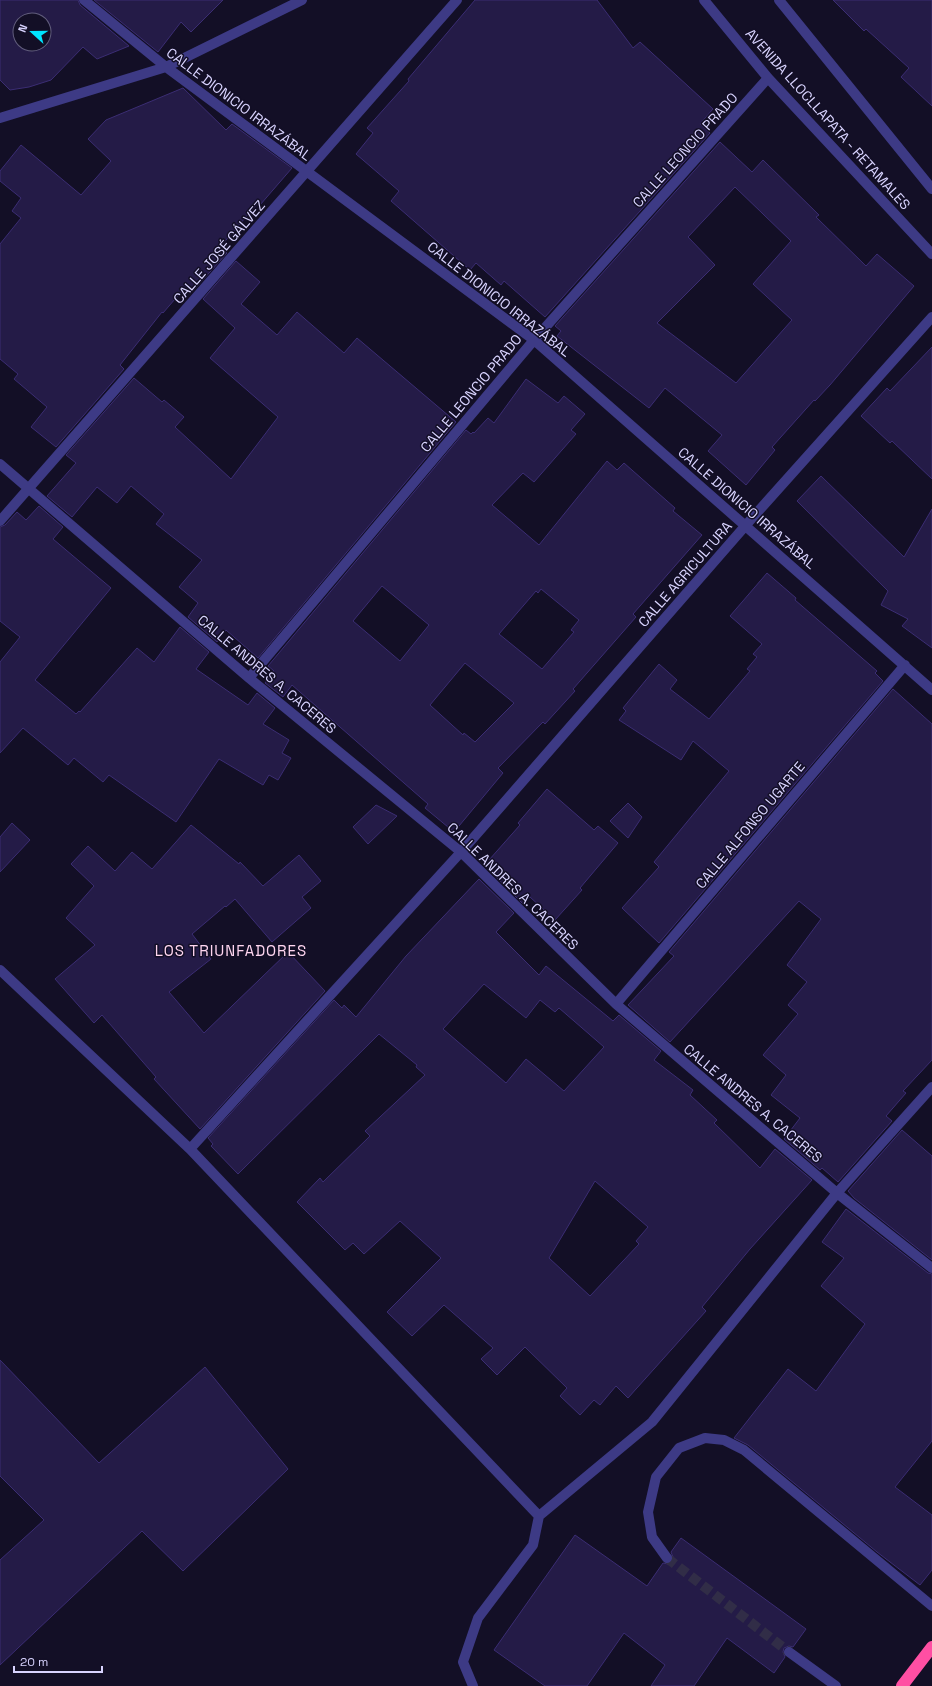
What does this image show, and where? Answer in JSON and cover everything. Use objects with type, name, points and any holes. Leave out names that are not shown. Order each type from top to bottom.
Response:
[{"type":"highway","points":[[902,1686],[932,1647]]},
{"type":"street","name":"CALLE DIONICIO IRRAZÁBAL","points":[[84,0],[166,68],[534,340],[932,690]]},
{"type":"street","points":[[0,118],[166,68],[302,0]]},
{"type":"street","name":"CALLE JOSÉ GÁLVEZ","points":[[0,521],[307,173],[457,0]]},
{"type":"street","name":"AVENIDA LLOCLLAPATA - RETAMALES","points":[[704,0],[768,78],[932,254]]},
{"type":"street","points":[[779,0],[932,189]]},
{"type":"street","name":"CALLE LEONCIO PRADO","points":[[249,678],[534,340],[768,78]]},
{"type":"street","name":"CALLE AGRICULTURA","points":[[190,1149],[461,852],[746,525],[932,317]]},
{"type":"street","name":"CALLE ANDRES A. CACERES","points":[[0,464],[249,678],[461,852],[616,1004],[837,1193],[932,1268]]},
{"type":"street","name":"CALLE ALFONSO UGARTE","points":[[616,1004],[905,665]]},
{"type":"street","points":[[0,970],[190,1149],[539,1516]]},
{"type":"street","points":[[473,1686],[463,1662],[478,1618],[533,1545],[539,1516],[652,1422],[837,1193],[932,1087]]},
{"type":"street","points":[[667,1558],[652,1537],[648,1512],[656,1477],[679,1448],[705,1438],[724,1440],[744,1450],[932,1606]]},
{"type":"street","points":[[790,1652],[836,1686]]},
{"type":"building","points":[[0,0],[78,0],[80,5],[129,46],[97,59],[83,47],[51,80],[29,87],[10,90],[0,80]]},
{"type":"building","points":[[94,0],[223,0],[191,32],[181,22],[158,52]]},
{"type":"building","points":[[475,0],[597,0],[633,48],[640,42],[713,109],[700,124],[710,133],[545,317],[504,281],[501,285],[476,263],[470,270],[391,201],[399,191],[356,154],[373,133],[367,128],[409,81],[408,79]]},
{"type":"building","points":[[833,0],[932,0],[932,106],[901,77],[909,68],[866,29],[864,31]]},
{"type":"building","points":[[183,88],[226,130],[232,124],[292,168],[260,205],[258,203],[220,247],[227,253],[193,291],[187,285],[163,313],[162,312],[120,365],[124,369],[56,447],[31,427],[47,407],[14,379],[18,374],[0,359],[0,244],[21,218],[12,211],[21,198],[0,181],[0,171],[21,145],[81,195],[111,161],[88,139],[106,120]]},
{"type":"building","points":[[720,142],[752,172],[763,160],[819,215],[816,217],[866,266],[877,254],[914,286],[830,385],[815,401],[814,400],[772,447],[775,450],[746,485],[708,451],[722,435],[665,388],[649,408],[557,336],[561,331],[555,326]],"holes":[[[735,187],[791,241],[753,284],[792,320],[736,383],[657,323],[715,265],[688,237]]]},
{"type":"building","points":[[236,261],[260,282],[241,304],[277,335],[297,312],[344,353],[357,338],[456,422],[258,658],[226,630],[217,642],[188,617],[198,603],[179,587],[202,560],[156,524],[164,514],[131,486],[117,503],[97,487],[72,517],[47,496],[76,463],[66,455],[134,378],[162,402],[164,400],[184,417],[175,427],[231,479],[278,417],[210,358],[235,328],[203,299]]},
{"type":"building","points":[[932,347],[932,479],[892,441],[890,443],[861,416],[887,388],[890,391]]},
{"type":"building","points":[[526,379],[558,403],[564,396],[585,414],[571,430],[576,434],[534,482],[523,473],[492,505],[539,545],[607,461],[617,470],[624,463],[675,508],[673,511],[702,535],[633,614],[636,617],[573,689],[575,691],[545,724],[543,722],[498,768],[503,773],[454,832],[425,808],[428,804],[292,685],[283,697],[265,683],[274,671],[268,666],[466,430],[471,434],[473,432],[474,433],[488,418],[494,423]],"holes":[[[382,586],[429,625],[400,661],[353,621]],[[541,589],[579,620],[571,630],[574,632],[542,669],[499,634],[536,591],[538,593]],[[465,663],[514,703],[475,742],[464,733],[463,735],[430,705]]]},
{"type":"building","points":[[821,476],[904,557],[932,509],[932,648],[902,626],[908,619],[881,605],[888,591],[797,501]]},
{"type":"building","points":[[39,506],[63,527],[53,539],[111,588],[35,680],[76,714],[79,711],[80,712],[137,648],[154,662],[180,627],[209,652],[196,669],[248,705],[257,693],[275,708],[263,724],[289,740],[282,753],[291,758],[278,780],[269,775],[263,785],[219,759],[176,822],[109,775],[103,782],[74,758],[68,765],[23,728],[0,753],[0,662],[20,637],[0,621],[0,527],[5,525],[17,512],[26,520]]},
{"type":"building","points":[[767,573],[796,598],[795,600],[877,671],[875,673],[883,681],[659,943],[622,908],[659,867],[654,862],[729,771],[693,741],[681,760],[619,720],[626,711],[623,708],[659,664],[677,680],[670,689],[709,719],[750,671],[747,669],[757,657],[753,654],[762,644],[730,616]]},
{"type":"building","points":[[893,689],[932,724],[932,1060],[903,1091],[906,1093],[886,1116],[892,1121],[838,1182],[822,1168],[820,1170],[784,1139],[800,1118],[771,1095],[786,1075],[763,1055],[798,1014],[788,1005],[807,982],[787,965],[821,919],[799,901],[670,1042],[628,1005],[674,956],[669,952]]},
{"type":"building","points":[[547,789],[594,830],[598,826],[618,843],[580,888],[582,890],[555,920],[530,897],[523,904],[488,869],[493,863],[489,860],[520,825],[518,823]]},
{"type":"building","points":[[628,803],[642,817],[628,838],[610,821]]},
{"type":"building","points":[[376,805],[397,816],[368,844],[353,827]]},
{"type":"building","points":[[12,823],[30,840],[0,872],[0,837]]},
{"type":"building","points":[[191,825],[239,864],[240,862],[263,886],[299,855],[321,881],[302,897],[311,908],[272,942],[235,899],[226,907],[225,906],[192,934],[211,959],[169,992],[204,1033],[288,952],[325,991],[200,1129],[154,1079],[156,1077],[102,1015],[94,1023],[55,979],[95,945],[66,918],[94,886],[71,864],[88,846],[115,871],[132,852],[152,869]]},
{"type":"building","points":[[479,879],[514,913],[496,932],[539,975],[546,966],[613,1021],[619,1015],[661,1051],[654,1060],[693,1090],[690,1095],[717,1120],[714,1123],[760,1168],[775,1149],[812,1180],[750,1249],[702,1307],[706,1311],[628,1398],[616,1386],[600,1405],[594,1400],[580,1415],[560,1396],[567,1388],[525,1347],[497,1375],[481,1359],[493,1348],[444,1305],[412,1336],[387,1312],[441,1258],[400,1221],[364,1254],[353,1243],[345,1250],[297,1202],[320,1178],[323,1182],[370,1136],[365,1131],[425,1075],[416,1067],[417,1065],[379,1034],[238,1174],[211,1146],[213,1144],[208,1138],[334,1000],[342,1008],[344,1005],[356,1017],[406,956]],"holes":[[[484,984],[526,1018],[540,1000],[555,1012],[559,1008],[604,1047],[564,1091],[526,1059],[506,1083],[443,1029]],[[595,1181],[648,1227],[636,1241],[639,1244],[590,1296],[549,1258]]]},
{"type":"building","points":[[902,1130],[932,1156],[932,1260],[854,1198],[848,1191]]},
{"type":"building","points":[[846,1209],[928,1273],[932,1274],[932,1441],[895,1487],[932,1515],[932,1570],[920,1585],[877,1552],[748,1445],[734,1438],[788,1369],[816,1391],[865,1324],[821,1286],[844,1258],[822,1242]]},
{"type":"building","points":[[0,1360],[99,1463],[205,1367],[288,1469],[183,1571],[142,1531],[0,1665],[0,1560],[44,1520],[0,1476]]},
{"type":"building","points":[[575,1535],[647,1586],[663,1563],[668,1564],[673,1561],[671,1552],[681,1538],[806,1629],[793,1647],[789,1646],[784,1648],[783,1652],[785,1657],[774,1673],[727,1638],[694,1686],[651,1686],[665,1665],[624,1633],[587,1686],[545,1686],[494,1650]]},
{"type":"tunnel","points":[[667,1558],[789,1652]]},
{"type":"district","name":"LOS TRIUNFADORES","points":[[231,951]]}]
